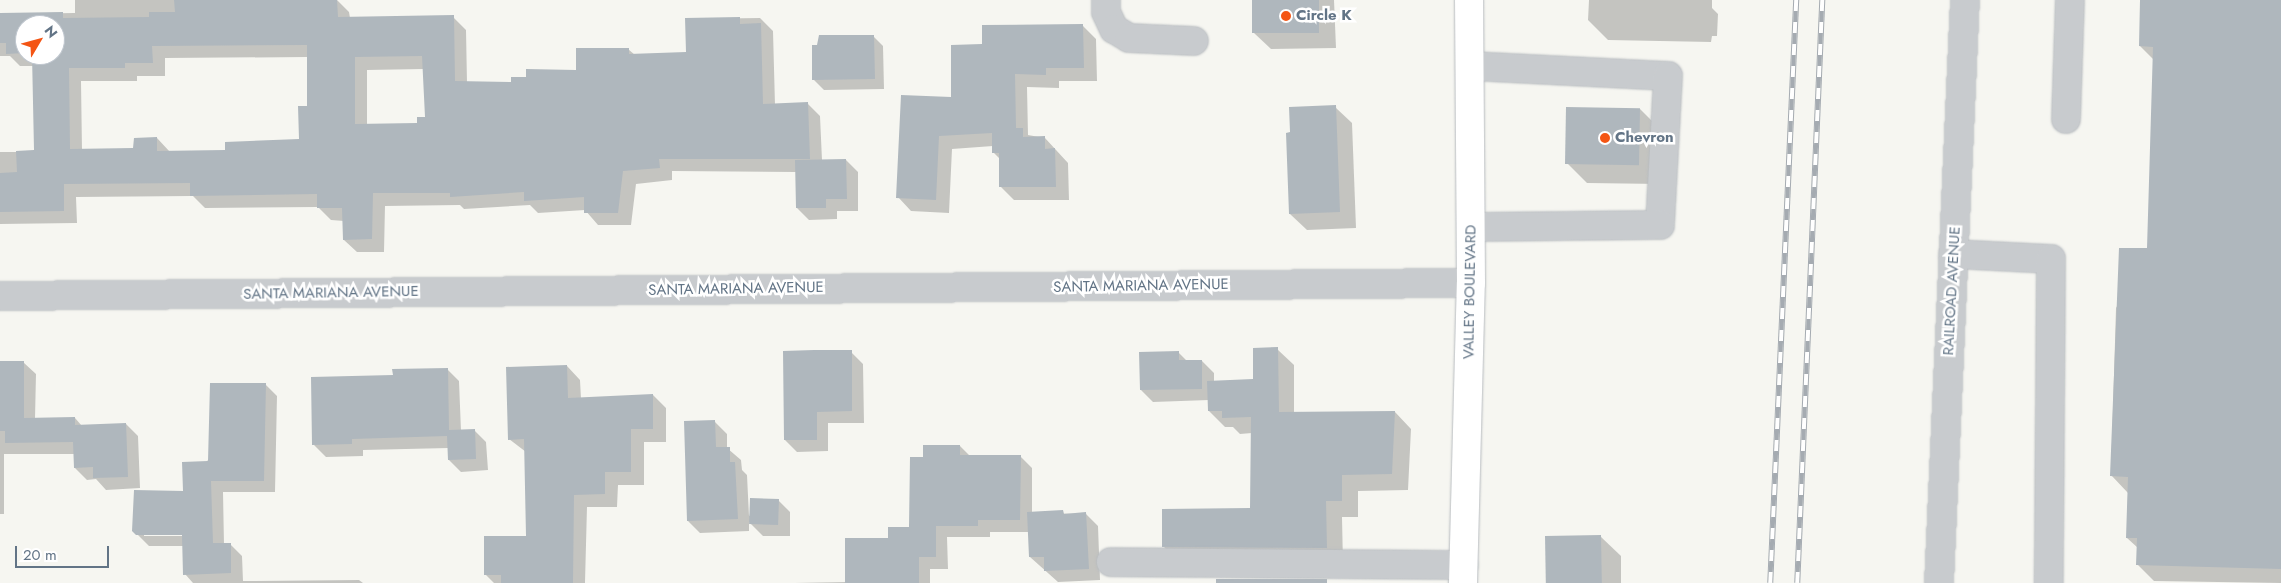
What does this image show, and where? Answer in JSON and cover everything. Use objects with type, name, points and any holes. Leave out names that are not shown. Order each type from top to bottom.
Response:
[{"type":"main road","name":"VALLEY BOULEVARD","points":[[1463,574],[1471,283],[1469,0]]},
{"type":"street","points":[[1106,0],[1106,12],[1114,29],[1129,38],[1194,41]]},
{"type":"street","name":"RAILROAD AVENUE","points":[[1939,583],[1965,0]]},
{"type":"street","points":[[2066,119],[2070,0]]},
{"type":"street","points":[[1470,66],[1668,76],[1660,225],[1471,227]]},
{"type":"street","points":[[1953,254],[2051,259],[2049,583]]},
{"type":"street","name":"SANTA MARIANA AVENUE","points":[[0,296],[1471,283]]},
{"type":"street","points":[[1110,562],[1463,574]]},
{"type":"building","points":[[174,0],[337,0],[338,17],[454,15],[455,81],[511,82],[511,77],[526,77],[526,69],[576,70],[576,48],[629,48],[629,54],[686,52],[685,18],[740,17],[740,24],[761,23],[763,104],[808,102],[810,159],[659,159],[660,168],[623,171],[618,213],[584,213],[584,197],[524,201],[524,192],[450,197],[450,193],[373,193],[372,239],[343,240],[342,208],[317,208],[317,194],[190,196],[190,183],[64,184],[64,211],[0,212],[0,173],[17,172],[16,151],[34,150],[32,65],[65,65],[65,18],[149,17],[149,12],[175,12]],"holes":[[[307,45],[307,106],[298,106],[299,139],[225,142],[225,150],[157,151],[157,137],[134,138],[133,148],[70,149],[69,68],[125,68],[125,63],[153,63],[152,46]],[[422,56],[425,117],[417,117],[417,123],[355,124],[355,57]]]},
{"type":"building","name":"Circle K","points":[[1252,0],[1319,0],[1319,33],[1252,33]]},
{"type":"building","points":[[2140,0],[2281,0],[2281,569],[2136,565],[2137,538],[2126,538],[2128,477],[2110,476],[2119,248],[2147,248],[2153,47],[2139,46]]},
{"type":"building","points":[[63,12],[63,15],[15,15],[15,54],[6,54],[6,43],[0,43],[0,13]]},
{"type":"building","points":[[1083,24],[1084,68],[1046,68],[1046,75],[1015,74],[1016,128],[1023,128],[1023,137],[1045,136],[1045,149],[1055,148],[1056,187],[999,187],[999,153],[992,153],[992,133],[939,136],[936,200],[896,198],[901,95],[951,97],[951,45],[982,44],[982,25]]},
{"type":"building","points":[[819,35],[874,35],[875,79],[812,80],[812,45],[817,45]]},
{"type":"building","points":[[1336,105],[1340,212],[1289,214],[1286,133],[1290,132],[1289,107]]},
{"type":"building","points":[[1566,107],[1640,108],[1639,165],[1565,164]]},
{"type":"building","points":[[846,159],[847,199],[826,199],[826,208],[796,208],[795,160]]},
{"type":"building","points":[[1278,347],[1279,412],[1395,411],[1392,474],[1342,475],[1342,501],[1326,501],[1327,548],[1162,547],[1162,509],[1250,508],[1251,417],[1222,418],[1222,411],[1208,411],[1207,381],[1253,379],[1253,348]]},
{"type":"building","points":[[852,350],[852,411],[817,412],[817,440],[784,440],[783,351]]},
{"type":"building","points":[[1179,351],[1179,360],[1202,360],[1202,389],[1140,390],[1139,352]]},
{"type":"building","points":[[0,361],[24,361],[24,418],[75,417],[75,425],[126,423],[128,477],[93,478],[93,467],[74,468],[73,442],[5,443],[5,431],[0,431]]},
{"type":"building","points":[[567,365],[568,398],[653,394],[653,429],[631,429],[631,472],[605,472],[605,494],[574,495],[573,583],[501,583],[501,575],[484,575],[484,536],[526,536],[524,439],[508,440],[506,367]]},
{"type":"building","points":[[448,368],[449,430],[475,429],[476,459],[448,460],[447,436],[352,439],[352,444],[312,445],[311,377],[393,375],[392,369]]},
{"type":"building","points":[[210,383],[266,383],[264,481],[211,481],[213,543],[231,543],[231,573],[183,575],[182,535],[136,535],[132,531],[134,490],[183,491],[182,462],[208,461]]},
{"type":"building","points":[[715,420],[716,447],[730,447],[730,462],[735,462],[738,519],[687,521],[684,421]]},
{"type":"building","points":[[923,445],[960,445],[960,455],[1021,455],[1020,520],[978,520],[978,526],[936,526],[936,557],[919,557],[919,583],[845,583],[845,538],[888,538],[888,527],[909,527],[910,457],[923,457]]},
{"type":"building","points":[[750,498],[779,499],[778,525],[749,524]]},
{"type":"building","points":[[1063,510],[1064,514],[1086,512],[1089,569],[1044,571],[1044,557],[1029,557],[1027,512]]},
{"type":"building","points":[[1601,535],[1602,583],[1546,583],[1545,536]]},
{"type":"building","points":[[1216,579],[1327,579],[1327,583],[1216,583]]},
{"type":"railway","points":[[1770,583],[1796,0]]},
{"type":"railway","points":[[1797,583],[1822,0]]},
{"type":"place","name":"Circle K","points":[[1286,16]]},
{"type":"place","name":"Chevron","points":[[1605,138]]}]
